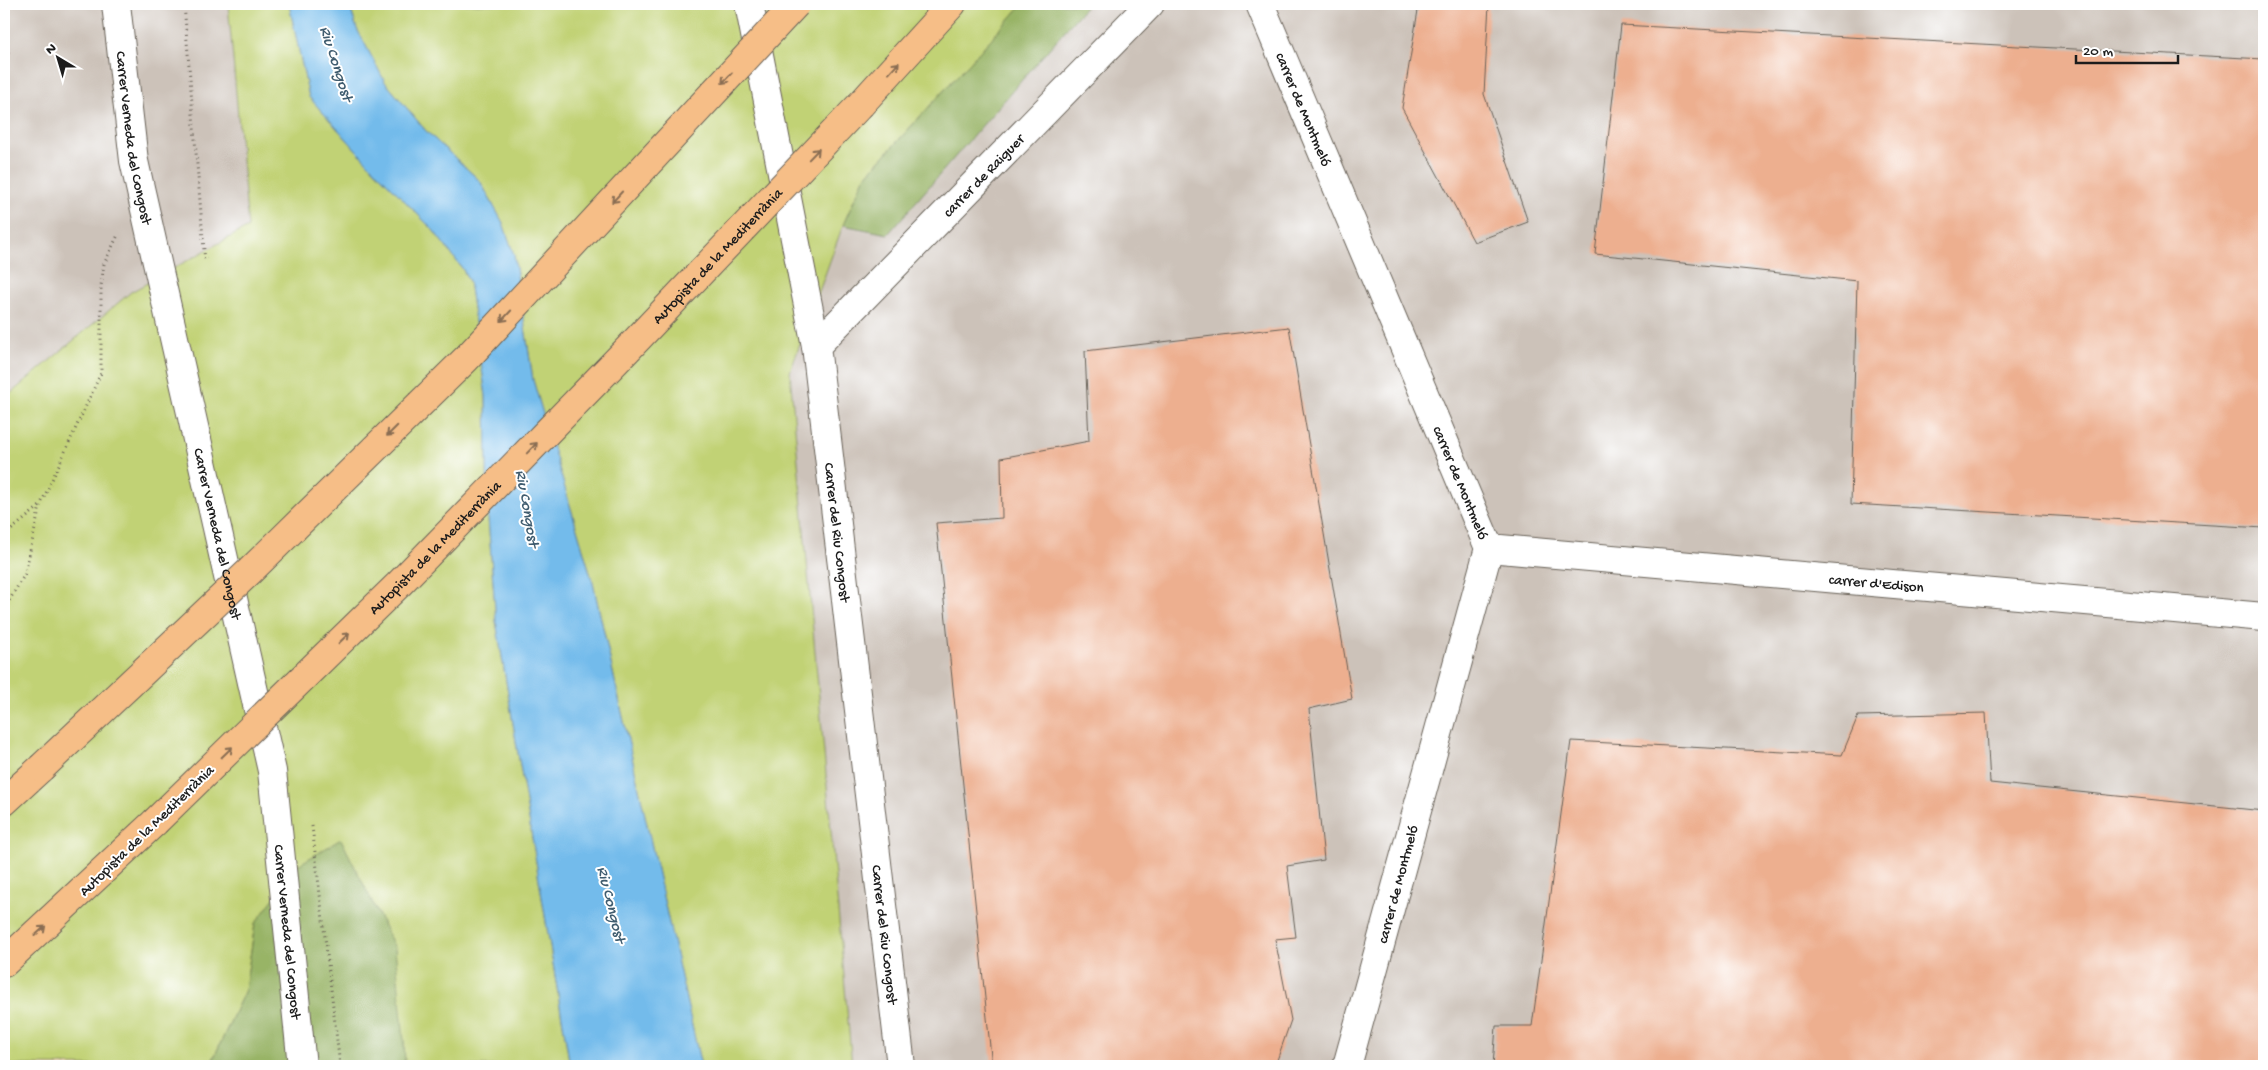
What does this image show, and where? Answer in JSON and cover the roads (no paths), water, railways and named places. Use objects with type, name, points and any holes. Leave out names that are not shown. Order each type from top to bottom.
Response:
[{"type":"highway","points":[[4,802],[250,571],[466,359],[796,4]]},
{"type":"highway","name":"Autopista de la Mediterrània","points":[[4,964],[155,822],[398,585],[627,350],[861,104],[952,4]]},
{"type":"street","name":"Carrer Verneda del Congost","points":[[116,4],[134,161],[272,771],[302,1066]]},
{"type":"street","name":"Carrer del Riu Congost","points":[[749,4],[816,346],[901,1066]]},
{"type":"street","name":"carrer de Raiguer","points":[[816,346],[1150,4]]},
{"type":"street","name":"carrer de Montmeló","points":[[1260,4],[1489,548],[1347,1066]]},
{"type":"street","name":"carrer d'Edison","points":[[1489,548],[2264,617]]},
{"type":"water","name":"Riu Congost","points":[[289,4],[349,4],[357,29],[385,82],[426,131],[480,181],[503,223],[514,255],[533,380],[593,583],[701,1066],[570,1066],[496,621],[488,518],[486,396],[469,281],[462,268],[433,230],[367,162],[309,97]]}]
